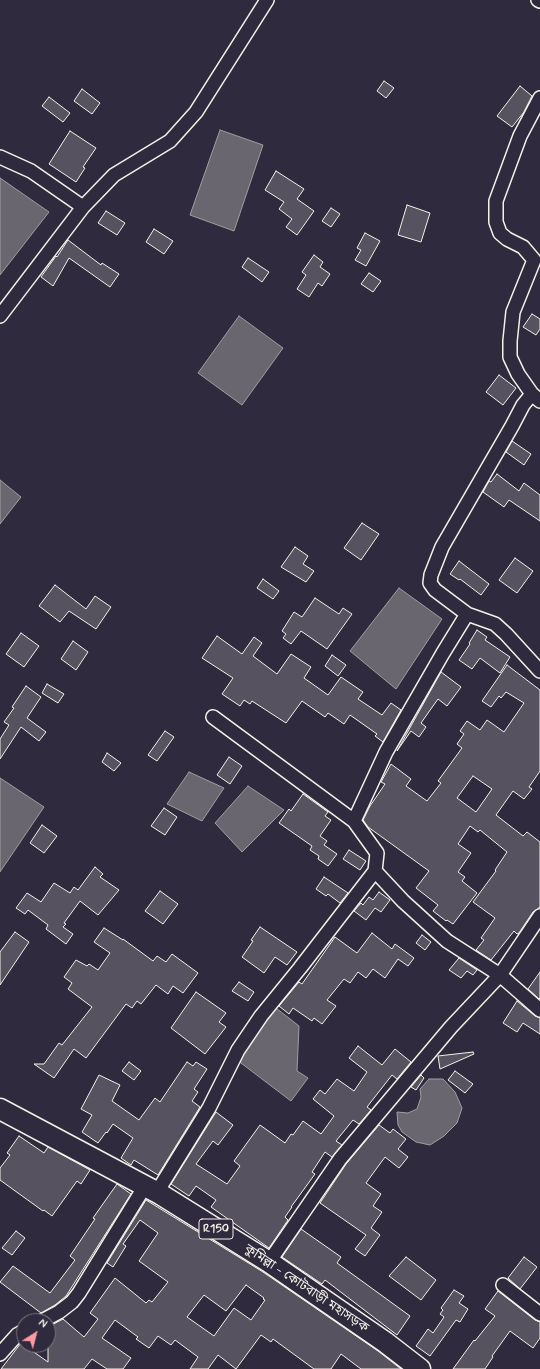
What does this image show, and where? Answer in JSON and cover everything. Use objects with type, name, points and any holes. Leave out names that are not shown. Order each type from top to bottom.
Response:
[{"type":"main road","name":"কুমিল্লা - কোটবাড়ী মহাসড়ক","points":[[0,1109],[151,1189],[269,1262],[385,1342],[420,1369]]},
{"type":"street","points":[[0,316],[83,207],[114,175],[170,141],[191,118],[267,0]]},
{"type":"street","points":[[540,98],[520,136],[496,200],[496,222],[500,233],[507,239],[523,247],[537,262],[513,312],[510,341],[510,357],[518,374],[536,397],[523,405],[442,547],[430,582],[435,590],[467,614],[495,624],[540,671]]},
{"type":"street","points":[[0,157],[31,171],[83,207]]},
{"type":"street","points":[[354,821],[386,752],[467,614]]},
{"type":"street","points":[[56,1314],[72,1302],[209,1108],[241,1045],[261,1016],[375,872],[377,853],[354,821],[213,717]]},
{"type":"street","points":[[375,872],[403,901],[446,941],[500,975],[540,1010]]},
{"type":"street","points":[[269,1262],[340,1159],[451,1027],[500,975],[540,916]]},
{"type":"street","points":[[503,1285],[540,1314]]},
{"type":"street","points":[[0,1354],[16,1336]]},
{"type":"shaded area","points":[[220,130],[263,145],[234,231],[190,215]]},
{"type":"shaded area","points":[[0,178],[49,212],[0,275]]},
{"type":"shaded area","points":[[239,316],[283,348],[242,405],[198,373]]},
{"type":"shaded area","points":[[0,480],[21,497],[0,524]]},
{"type":"shaded area","points":[[399,588],[442,619],[396,689],[350,651]]},
{"type":"shaded area","points":[[189,772],[224,788],[202,821],[167,804]]},
{"type":"shaded area","points":[[0,778],[44,807],[0,872]]},
{"type":"shaded area","points":[[248,786],[284,810],[242,852],[215,823]]},
{"type":"shaded area","points":[[276,1008],[299,1026],[297,1071],[308,1078],[291,1101],[237,1060]]},
{"type":"shaded area","points":[[429,1079],[443,1079],[455,1092],[462,1108],[457,1123],[444,1136],[430,1145],[416,1142],[402,1132],[398,1125],[397,1112],[408,1113],[417,1109],[421,1097],[420,1089]]},
{"type":"building","points":[[384,81],[394,88],[386,98],[377,91]]},
{"type":"building","points":[[520,86],[532,96],[524,112],[512,127],[497,116]]},
{"type":"building","points":[[82,89],[100,103],[92,114],[74,101]]},
{"type":"building","points":[[49,97],[70,113],[63,122],[42,106]]},
{"type":"building","points":[[70,131],[96,148],[83,167],[85,168],[76,182],[49,164]]},
{"type":"building","points":[[276,171],[304,189],[297,199],[314,211],[297,235],[286,227],[292,219],[279,209],[284,202],[265,190]]},
{"type":"building","points":[[407,205],[430,213],[421,242],[398,235]]},
{"type":"building","points":[[331,208],[340,214],[331,227],[322,221]]},
{"type":"building","points":[[106,211],[125,223],[117,235],[98,223]]},
{"type":"building","points":[[154,229],[173,241],[164,254],[146,242]]},
{"type":"building","points":[[365,233],[380,241],[366,266],[355,260],[361,250],[357,248]]},
{"type":"building","points":[[68,240],[101,265],[102,263],[119,274],[110,287],[69,258],[53,286],[41,277]]},
{"type":"building","points":[[314,255],[323,262],[320,267],[330,274],[322,286],[318,283],[309,297],[297,289],[306,275],[302,272]]},
{"type":"building","points":[[248,258],[269,272],[262,282],[242,267]]},
{"type":"building","points":[[369,273],[381,281],[373,292],[361,284]]},
{"type":"building","points":[[532,314],[540,319],[540,329],[536,335],[523,327]]},
{"type":"building","points":[[499,375],[516,388],[503,405],[486,392]]},
{"type":"building","points":[[512,441],[531,454],[524,465],[506,452]]},
{"type":"building","points":[[497,474],[519,491],[524,483],[540,495],[540,521],[509,500],[504,507],[483,492],[489,481],[491,482]]},
{"type":"building","points":[[362,523],[379,534],[361,560],[344,548]]},
{"type":"building","points":[[295,547],[308,556],[303,564],[314,571],[306,582],[281,567]]},
{"type":"building","points":[[515,558],[533,571],[517,593],[499,580]]},
{"type":"building","points":[[459,561],[489,584],[481,595],[460,579],[459,580],[450,574]]},
{"type":"building","points":[[263,579],[279,591],[273,599],[257,588]]},
{"type":"building","points":[[55,585],[86,609],[95,596],[111,607],[96,629],[69,611],[60,622],[39,606]]},
{"type":"building","points":[[315,598],[339,614],[343,608],[352,614],[327,649],[301,631],[291,644],[283,638],[286,634],[282,631],[294,612],[302,617]]},
{"type":"building","points":[[477,630],[487,637],[485,640],[510,657],[500,673],[480,658],[472,669],[459,660],[470,644],[469,643]]},
{"type":"building","points":[[21,633],[39,646],[24,667],[6,654]]},
{"type":"building","points":[[217,636],[242,654],[254,637],[262,643],[253,656],[277,674],[291,654],[311,667],[304,678],[328,695],[341,677],[363,692],[358,699],[382,715],[391,703],[401,710],[383,742],[375,736],[377,734],[350,715],[344,724],[328,713],[325,717],[302,701],[286,723],[252,701],[250,704],[244,700],[240,706],[222,694],[233,678],[202,658]]},
{"type":"building","points":[[73,641],[88,652],[76,670],[61,659]]},
{"type":"building","points":[[332,655],[346,665],[338,676],[325,666]]},
{"type":"building","points":[[507,665],[540,690],[540,771],[529,787],[532,789],[524,799],[513,791],[496,815],[523,836],[527,832],[540,842],[540,907],[533,912],[519,933],[517,934],[514,931],[491,960],[476,950],[484,940],[481,938],[495,918],[473,902],[496,871],[495,870],[507,852],[480,830],[478,832],[470,826],[458,844],[471,853],[458,872],[465,877],[462,881],[477,893],[453,924],[447,920],[446,921],[433,911],[438,905],[416,888],[429,871],[368,827],[363,820],[370,806],[385,784],[381,782],[391,764],[411,779],[406,786],[427,801],[441,783],[438,781],[462,748],[457,744],[464,734],[460,731],[467,721],[480,730],[487,720],[504,732],[524,703],[506,692],[501,698],[499,696],[491,707],[482,701]],"holes":[[[473,776],[492,789],[476,812],[457,798]]]},
{"type":"building","points":[[441,672],[461,687],[447,706],[438,699],[421,723],[426,727],[419,737],[411,731],[397,751]]},
{"type":"building","points":[[47,684],[64,694],[58,703],[42,693]]},
{"type":"building","points":[[26,686],[41,697],[27,718],[46,732],[39,741],[21,727],[0,759],[0,739],[9,725],[4,722],[14,708],[12,707]]},
{"type":"building","points":[[165,731],[174,737],[157,761],[148,755]]},
{"type":"building","points":[[107,753],[121,763],[114,771],[102,762]]},
{"type":"building","points":[[229,757],[242,766],[230,784],[217,775]]},
{"type":"building","points":[[303,794],[328,812],[325,816],[331,820],[320,836],[327,841],[324,845],[337,854],[328,866],[318,859],[319,856],[310,850],[312,846],[279,823],[289,809],[291,811]]},
{"type":"building","points":[[164,808],[177,817],[165,835],[151,826]]},
{"type":"building","points":[[42,825],[57,836],[44,853],[30,843]]},
{"type":"building","points":[[349,850],[366,861],[360,870],[343,859]]},
{"type":"building","points":[[95,867],[103,874],[100,877],[119,890],[98,915],[80,901],[64,923],[66,924],[63,927],[73,934],[66,944],[46,929],[48,925],[28,910],[25,914],[16,908],[27,893],[41,902],[54,883],[70,893],[74,887],[78,890]]},
{"type":"building","points":[[324,877],[348,893],[340,903],[328,894],[326,896],[316,889]]},
{"type":"building","points":[[160,891],[178,904],[163,924],[145,911]]},
{"type":"building","points":[[379,892],[390,900],[381,912],[375,908],[366,920],[354,911],[361,903],[363,905],[369,897],[373,900]]},
{"type":"building","points":[[260,927],[297,952],[287,965],[275,957],[264,973],[242,957],[253,941],[251,940]]},
{"type":"building","points":[[104,928],[123,939],[153,961],[157,956],[166,962],[172,954],[198,973],[183,993],[173,986],[168,994],[156,985],[141,1004],[137,1001],[132,1008],[126,1004],[86,1058],[74,1049],[54,1078],[34,1064],[44,1064],[59,1043],[62,1045],[92,1007],[68,989],[72,983],[64,977],[76,960],[87,966],[89,964],[98,970],[110,953],[94,942]]},
{"type":"building","points":[[15,932],[29,942],[0,985],[0,952]]},
{"type":"building","points":[[372,933],[392,949],[395,944],[414,958],[408,966],[398,959],[385,978],[373,969],[366,978],[358,972],[350,983],[344,979],[327,1000],[336,1006],[322,1024],[314,1018],[312,1021],[293,1008],[289,1014],[279,1006],[299,982],[302,984],[335,937],[357,953]]},
{"type":"building","points":[[422,935],[431,942],[425,950],[416,943]]},
{"type":"building","points":[[459,958],[477,970],[473,975],[467,971],[461,978],[449,970]]},
{"type":"building","points":[[540,972],[540,998],[539,999],[528,989]]},
{"type":"building","points":[[239,982],[254,992],[248,1001],[232,991]]},
{"type":"building","points":[[196,992],[226,1013],[219,1022],[226,1027],[205,1054],[171,1028]]},
{"type":"building","points":[[517,1001],[535,1016],[540,1018],[540,1034],[523,1023],[517,1032],[503,1023]]},
{"type":"building","points":[[358,1046],[382,1065],[395,1049],[411,1062],[397,1079],[392,1075],[367,1107],[371,1110],[359,1124],[353,1120],[336,1141],[342,1145],[332,1157],[325,1152],[312,1172],[315,1174],[291,1207],[285,1217],[288,1220],[269,1248],[211,1207],[216,1200],[196,1186],[189,1196],[171,1184],[216,1112],[233,1125],[218,1145],[213,1141],[196,1164],[227,1184],[240,1166],[234,1161],[260,1125],[285,1143],[303,1121],[321,1134],[334,1116],[313,1099],[320,1090],[325,1094],[337,1079],[354,1091],[367,1072],[349,1058]]},
{"type":"building","points":[[473,1052],[474,1054],[440,1069],[438,1056]]},
{"type":"building","points":[[129,1062],[141,1071],[134,1080],[122,1071]]},
{"type":"building","points":[[187,1062],[193,1066],[196,1062],[207,1069],[194,1089],[198,1092],[192,1101],[200,1107],[158,1175],[134,1160],[131,1165],[121,1158],[133,1138],[113,1124],[98,1143],[82,1132],[92,1115],[81,1109],[99,1075],[120,1085],[112,1101],[139,1120],[155,1098],[160,1102]]},
{"type":"building","points":[[455,1071],[473,1084],[465,1093],[448,1080]]},
{"type":"building","points":[[421,1075],[424,1078],[416,1090],[411,1087]]},
{"type":"building","points":[[379,1125],[390,1133],[393,1129],[406,1139],[398,1149],[408,1157],[399,1168],[385,1157],[366,1183],[381,1194],[373,1206],[382,1212],[371,1228],[380,1235],[365,1256],[355,1249],[366,1235],[320,1203],[346,1164]]},
{"type":"building","points":[[19,1136],[44,1153],[48,1147],[90,1170],[81,1184],[77,1181],[52,1216],[0,1180],[0,1168],[10,1155],[7,1153]]},
{"type":"building","points":[[117,1184],[131,1194],[66,1296],[55,1305],[41,1313],[0,1282],[13,1266],[50,1293],[75,1260],[70,1256],[95,1219],[93,1218]]},
{"type":"building","points":[[146,1200],[263,1272],[378,1351],[401,1369],[361,1369],[341,1354],[331,1369],[314,1369],[273,1339],[271,1342],[261,1335],[236,1369],[218,1355],[208,1369],[190,1369],[198,1357],[175,1340],[171,1345],[158,1336],[149,1348],[136,1339],[138,1337],[115,1320],[102,1338],[131,1358],[123,1369],[107,1369],[92,1359],[84,1369],[1,1369],[16,1350],[16,1353],[35,1353],[48,1362],[48,1353],[56,1353],[56,1323],[63,1319],[84,1337],[98,1319],[90,1313],[115,1278],[146,1303],[149,1300],[152,1302],[168,1282],[139,1261],[158,1233],[140,1220],[123,1244],[126,1246],[113,1267],[107,1263]],"holes":[[[246,1285],[264,1298],[263,1299],[265,1300],[251,1320],[234,1308],[214,1336],[187,1317],[204,1295],[226,1311]]]},
{"type":"building","points":[[301,1229],[341,1257],[337,1263],[410,1316],[397,1335],[325,1280],[322,1284],[282,1257]]},
{"type":"building","points":[[16,1231],[25,1238],[12,1255],[2,1248]]},
{"type":"building","points":[[406,1257],[436,1280],[421,1300],[389,1276]]},
{"type":"building","points":[[524,1257],[537,1267],[520,1289],[508,1278]]},
{"type":"building","points":[[454,1290],[464,1296],[459,1303],[468,1309],[460,1322],[456,1320],[430,1356],[416,1346],[428,1329],[433,1333],[444,1317],[440,1314],[443,1310],[441,1308]]},
{"type":"building","points":[[498,1291],[535,1320],[540,1322],[540,1338],[533,1348],[510,1331],[492,1356],[493,1357],[485,1369],[453,1369],[474,1340],[475,1341],[495,1316],[485,1309]]}]
